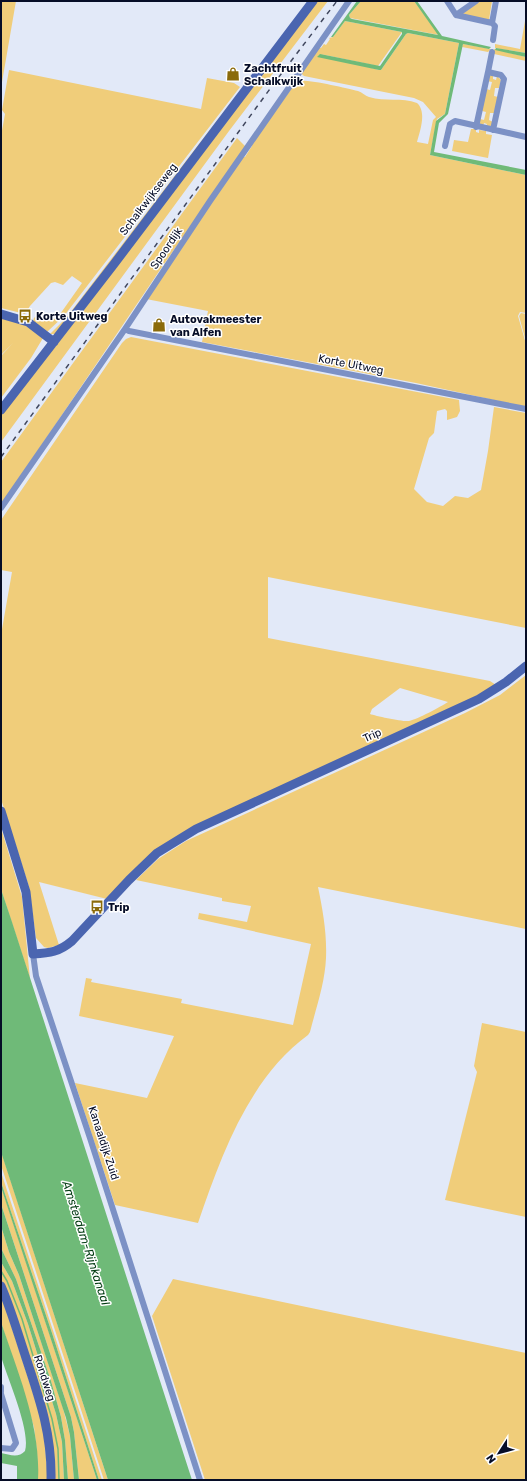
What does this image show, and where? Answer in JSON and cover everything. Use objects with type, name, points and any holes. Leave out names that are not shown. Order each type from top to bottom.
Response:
[{"type":"street","name":"Schalkwijkseweg","points":[[1,410],[313,1]]},
{"type":"street","name":"Spoordijk","points":[[1,508],[125,329],[210,201],[349,1]]},
{"type":"street","points":[[447,1],[456,15],[492,23]]},
{"type":"street","points":[[456,15],[476,1]]},
{"type":"street","points":[[493,40],[495,26],[492,23],[496,1]]},
{"type":"street","points":[[476,127],[492,52]]},
{"type":"street","points":[[488,72],[501,75],[504,79],[493,130]]},
{"type":"street","points":[[445,146],[449,127],[452,122],[455,121],[476,127],[526,137]]},
{"type":"street","points":[[1,314],[28,322],[54,342]]},
{"type":"street","name":"Korte Uitweg","points":[[125,329],[526,409]]},
{"type":"street","name":"Trip","points":[[33,954],[57,951],[64,948],[129,880],[158,853],[196,829],[478,699],[506,682],[526,666]]},
{"type":"street","name":"Kanaaldijk Zuid","points":[[1,811],[26,892],[36,976],[93,1146],[200,1480]]},
{"type":"street","name":"Rondweg","points":[[1,1286],[10,1308],[43,1412],[50,1448],[51,1480]]},
{"type":"street","points":[[1,1387],[1,1393],[16,1443],[12,1449],[1,1448]]},
{"type":"shaded area","points":[[1,1],[16,1],[1,88]]},
{"type":"shaded area","points":[[316,1],[328,1],[229,131],[1,442],[1,415]]},
{"type":"shaded area","points":[[361,1],[414,1],[439,35],[350,18],[349,15]]},
{"type":"shaded area","points":[[480,1],[492,1],[489,20],[462,14]]},
{"type":"shaded area","points":[[345,21],[402,32],[378,66],[320,54],[379,70],[381,70],[408,33],[459,43],[445,114],[437,119],[430,155],[526,175],[526,313],[520,312],[518,316],[526,344],[526,407],[416,383],[202,342],[208,311],[146,299],[242,157],[245,157],[252,146],[252,143],[297,81],[319,82],[358,91],[375,98],[405,100],[417,103],[422,111],[422,116],[417,142],[428,144],[433,120],[436,117],[423,102],[414,98],[304,76],[301,73],[319,48],[321,48],[324,44],[326,45],[330,39],[329,38],[333,37]]},
{"type":"shaded area","points":[[525,21],[526,53],[495,48],[495,44],[520,49]]},
{"type":"shaded area","points":[[463,44],[491,49],[488,52],[462,47]]},
{"type":"shaded area","points":[[494,49],[526,57],[526,61],[494,54]]},
{"type":"shaded area","points":[[9,70],[201,109],[207,78],[234,83],[240,87],[64,316],[47,332],[33,321],[34,318],[37,315],[52,320],[58,317],[82,283],[72,276],[63,285],[55,282],[51,283],[30,306],[25,314],[1,308],[1,136],[5,114],[2,110]]},
{"type":"shaded area","points":[[491,75],[493,76],[493,79],[496,80],[497,76],[501,80],[499,88],[495,88],[494,96],[498,97],[494,113],[490,113],[489,120],[493,122],[491,126],[486,127],[487,124],[484,123],[483,126],[479,123],[480,119],[484,120],[486,112],[482,111],[486,89],[490,90],[492,82],[487,81]]},
{"type":"shaded area","points":[[241,89],[55,334],[50,334],[66,318]]},
{"type":"shaded area","points":[[471,129],[476,129],[476,132],[479,133],[479,130],[486,131],[486,134],[492,135],[488,158],[452,151],[454,140],[468,142]]},
{"type":"shaded area","points":[[237,138],[246,147],[162,267],[1,505],[1,462]]},
{"type":"shaded area","points":[[521,313],[526,314],[526,342],[519,316]]},
{"type":"shaded area","points":[[1,315],[22,322],[43,338],[31,358],[1,398],[1,356],[13,343],[1,355]]},
{"type":"shaded area","points":[[131,337],[459,400],[460,411],[457,417],[447,420],[447,411],[445,409],[437,411],[434,433],[429,438],[414,489],[427,502],[443,506],[455,496],[468,498],[481,490],[494,407],[526,413],[526,628],[268,577],[268,638],[490,681],[496,685],[483,693],[189,830],[107,899],[39,882],[59,945],[48,948],[44,947],[36,938],[29,887],[1,799],[1,635],[12,572],[1,570],[1,520],[126,339]],"holes":[[[400,688],[448,702],[435,710],[409,721],[396,720],[370,714],[372,709]]]},
{"type":"shaded area","points":[[526,675],[526,929],[318,887],[324,922],[326,958],[322,986],[310,1032],[287,1053],[269,1073],[253,1096],[227,1145],[198,1223],[115,1205],[75,1083],[147,1098],[174,1036],[79,1016],[86,978],[92,979],[91,982],[182,999],[181,1003],[293,1025],[311,944],[198,919],[199,913],[247,922],[251,906],[222,901],[222,898],[136,880],[158,859],[186,841],[465,713],[500,695]]},
{"type":"shaded area","points":[[1,828],[22,897],[30,979],[1,889]]},
{"type":"shaded area","points":[[482,1023],[526,1032],[526,1217],[445,1200],[477,1072],[474,1066]]},
{"type":"shaded area","points":[[1,1151],[108,1480],[104,1480],[1,1165]]},
{"type":"shaded area","points":[[1,1172],[102,1480],[99,1480],[52,1333],[1,1182]]},
{"type":"shaded area","points":[[1,1187],[97,1480],[79,1480],[71,1417],[1,1204]]},
{"type":"shaded area","points":[[1,1226],[9,1252],[19,1275],[63,1408],[70,1436],[74,1480],[68,1480],[65,1440],[61,1417],[51,1381],[16,1279],[1,1248]]},
{"type":"shaded area","points":[[1,1262],[12,1281],[28,1324],[56,1414],[62,1442],[64,1480],[55,1480],[53,1452],[1,1283]]},
{"type":"shaded area","points":[[173,1279],[526,1353],[526,1480],[205,1480],[152,1316]]},
{"type":"shaded area","points":[[1,1294],[43,1424],[48,1480],[38,1480],[34,1427],[1,1322]]},
{"type":"water","points":[[357,1],[361,1],[349,15],[352,19],[438,35],[414,1],[417,1],[442,36],[491,47],[489,49],[463,44],[448,114],[439,123],[434,152],[526,170],[526,175],[430,155],[436,121],[445,114],[459,43],[408,33],[381,70],[317,57],[320,54],[380,66],[402,32],[345,21],[333,37],[331,37]]},
{"type":"water","points":[[496,48],[526,53],[526,57],[495,50]]},
{"type":"water","name":"Amsterdam-Rijnkanaal","points":[[1,889],[192,1480],[108,1480],[2,1155]]},
{"type":"water","points":[[1,1182],[52,1333],[99,1480],[97,1480],[1,1187]]},
{"type":"water","points":[[1,1204],[71,1417],[79,1480],[74,1480],[70,1436],[66,1418],[19,1275],[9,1252],[1,1226]]},
{"type":"water","points":[[1,1248],[16,1279],[51,1381],[61,1417],[65,1440],[68,1480],[64,1480],[62,1442],[56,1414],[28,1324],[12,1281],[1,1262]]},
{"type":"water","points":[[1,1322],[21,1380],[32,1420],[38,1460],[38,1480],[17,1480],[17,1466],[1,1463],[1,1453],[20,1455],[25,1451],[26,1442],[25,1430],[18,1404],[1,1356]]},
{"type":"waterway","points":[[1,1271],[7,1281],[22,1319],[52,1419],[58,1449],[59,1480]]},
{"type":"railway","points":[[1,457],[275,82],[337,1]]},
{"type":"place","name":"Zachtfruit Schalkwijk","points":[[233,74]]},
{"type":"place","name":"Korte Uitweg","points":[[25,316]]},
{"type":"place","name":"Autovakmeester van Alfen","points":[[159,325]]},
{"type":"place","name":"Trip","points":[[97,907]]}]
